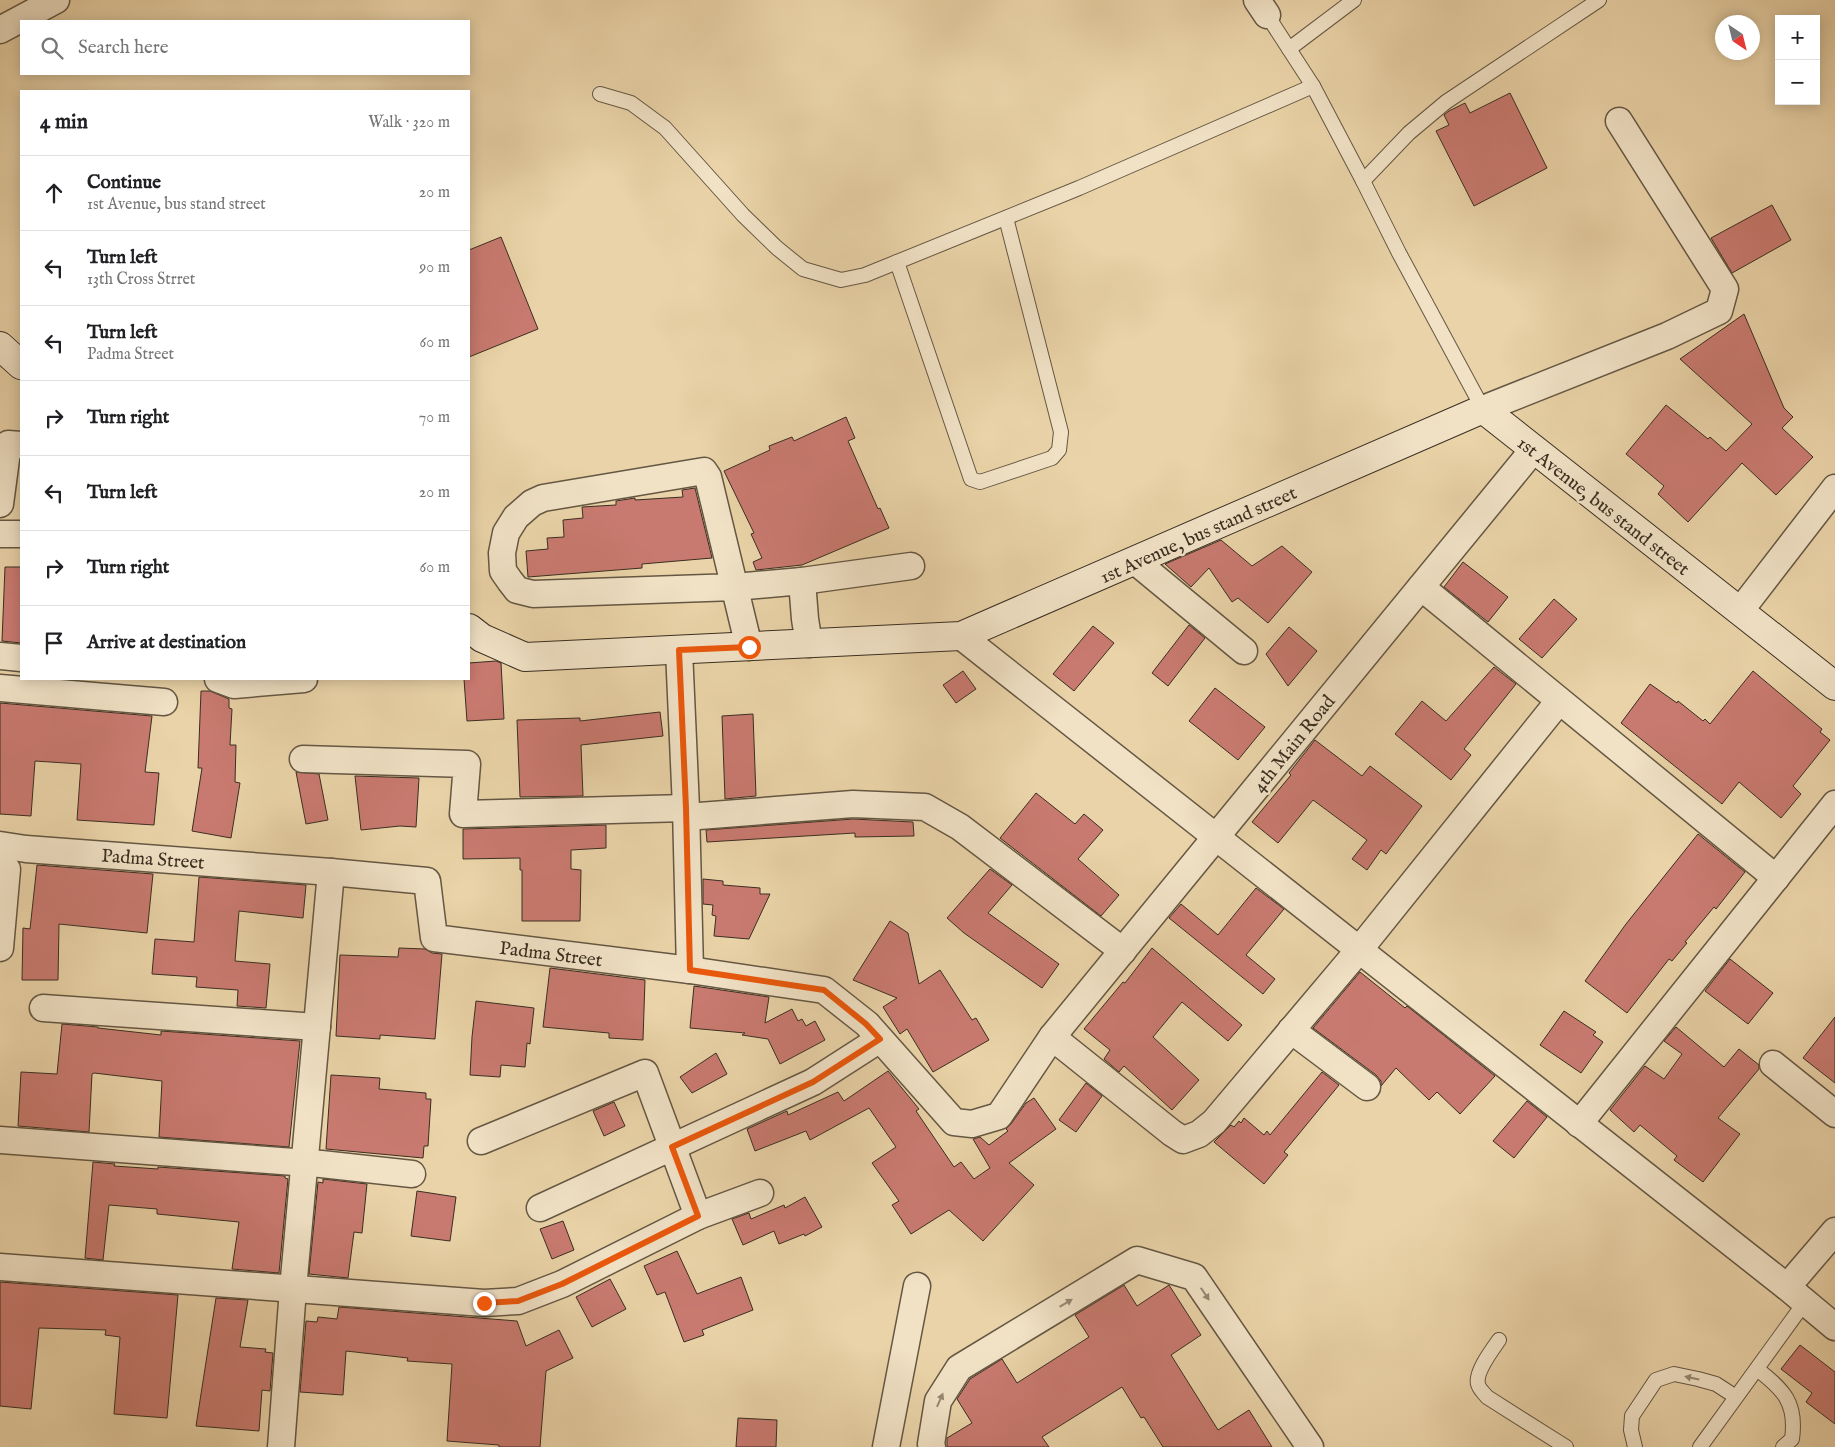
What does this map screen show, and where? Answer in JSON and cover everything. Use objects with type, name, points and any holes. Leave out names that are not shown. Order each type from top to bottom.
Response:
[{"type":"street","points":[[0,30],[40,4]]},
{"type":"street","points":[[1483,409],[1667,336],[1719,311],[1725,289],[1619,121]]},
{"type":"street","points":[[0,346],[20,364]]},
{"type":"street","name":"1st Avenue, bus stand street","points":[[470,629],[482,638],[525,657],[961,636],[1483,409],[1835,686]]},
{"type":"street","points":[[0,504],[8,444],[20,445]]},
{"type":"street","name":"4th Main Road","points":[[1052,1037],[1534,449]]},
{"type":"street","points":[[749,647],[735,587],[708,477],[704,472],[543,498],[532,503],[516,517],[506,533],[502,553],[503,571],[517,590],[533,594],[735,587],[802,581],[911,566]]},
{"type":"street","points":[[1740,611],[1835,488]]},
{"type":"street","points":[[0,534],[20,534]]},
{"type":"street","points":[[1135,561],[1244,651]]},
{"type":"street","points":[[802,581],[805,619],[810,644]]},
{"type":"street","points":[[1421,587],[1776,878]]},
{"type":"street","points":[[961,636],[1835,1327]]},
{"type":"street","points":[[679,650],[690,970]]},
{"type":"street","points":[[0,656],[20,658]]},
{"type":"street","points":[[221,680],[234,685],[292,680]]},
{"type":"street","points":[[0,688],[164,702]]},
{"type":"street","points":[[1052,1037],[1183,1140],[1199,1134],[1214,1122],[1359,950],[1559,701]]},
{"type":"street","points":[[303,759],[467,764],[463,814],[686,813],[853,804],[925,807],[960,827],[1123,951]]},
{"type":"street","points":[[1579,1124],[1835,804]]},
{"type":"street","name":"Padma Street","points":[[0,845],[26,849],[427,881],[434,938],[690,970],[824,990],[866,1024],[954,1122],[972,1124],[998,1116],[1052,1037]]},
{"type":"street","points":[[0,868],[7,869],[0,948]]},
{"type":"street","points":[[281,1447],[293,1289],[331,872]]},
{"type":"street","points":[[43,1008],[317,1026]]},
{"type":"street","points":[[1291,1030],[1368,1087]]},
{"type":"street","points":[[540,1208],[813,1082],[880,1039]]},
{"type":"street","points":[[1773,1064],[1835,1114]]},
{"type":"street","points":[[481,1141],[645,1074],[698,1216]]},
{"type":"street","points":[[0,1140],[304,1163],[412,1174]]},
{"type":"street","points":[[0,1267],[484,1303],[518,1301],[562,1284],[698,1216],[760,1193]]},
{"type":"street","points":[[1796,1295],[1835,1231]]},
{"type":"street","points":[[932,1447],[938,1401],[959,1368],[1137,1260],[1194,1277],[1310,1447]]},
{"type":"street","points":[[886,1447],[917,1286]]},
{"type":"lane","points":[[1289,49],[1354,0]]},
{"type":"lane","points":[[1363,181],[1409,133],[1446,102],[1598,0]]},
{"type":"lane","points":[[1262,8],[1313,86],[1399,253],[1483,409]]},
{"type":"lane","points":[[600,94],[631,103],[665,128],[743,215],[777,248],[804,269],[841,280],[864,275],[1079,188],[1313,86]]},
{"type":"lane","points":[[897,262],[970,479],[980,482],[1052,458],[1059,450],[1061,432],[1006,218]]},
{"type":"lane","points":[[1703,1446],[1757,1369],[1796,1295]]},
{"type":"lane","points":[[1498,1340],[1482,1367],[1478,1378],[1478,1384],[1482,1391],[1487,1397],[1566,1447]]},
{"type":"lane","points":[[1757,1369],[1783,1391],[1789,1402],[1792,1412],[1793,1433],[1792,1439],[1783,1447]]},
{"type":"lane","points":[[1635,1447],[1632,1416],[1656,1380],[1674,1374],[1698,1379],[1716,1384],[1736,1397]]},
{"type":"building","points":[[1510,93],[1547,168],[1474,206],[1436,131],[1449,125],[1444,115],[1449,111],[1465,103],[1470,113]]},
{"type":"building","points":[[1772,205],[1791,240],[1732,273],[1711,238]]},
{"type":"building","points":[[501,237],[538,329],[470,357],[470,250]]},
{"type":"building","points":[[1744,314],[1784,408],[1793,417],[1782,428],[1813,457],[1776,495],[1742,463],[1688,522],[1658,494],[1664,486],[1626,454],[1666,405],[1726,451],[1752,424],[1680,359]]},
{"type":"building","points":[[846,417],[855,438],[848,441],[878,509],[880,508],[889,528],[802,565],[756,570],[753,562],[762,558],[751,534],[754,533],[724,471],[770,450],[769,446],[792,437],[794,441]]},
{"type":"building","points":[[695,488],[712,558],[642,564],[642,568],[528,577],[526,551],[548,549],[547,538],[564,537],[563,520],[583,518],[582,507],[616,505],[616,501],[635,498],[635,500],[683,497],[682,490]]},
{"type":"building","points":[[1221,540],[1252,566],[1282,546],[1312,572],[1268,623],[1238,598],[1232,602],[1209,568],[1191,587],[1165,564]]},
{"type":"building","points":[[1463,562],[1508,597],[1488,622],[1444,587]]},
{"type":"building","points":[[5,567],[20,567],[20,643],[2,641]]},
{"type":"building","points":[[1554,599],[1577,619],[1542,658],[1519,639]]},
{"type":"building","points":[[1189,625],[1205,638],[1168,686],[1152,673]]},
{"type":"building","points":[[1093,626],[1114,643],[1074,691],[1053,674]]},
{"type":"building","points":[[1289,627],[1317,651],[1288,686],[1266,654]]},
{"type":"building","points":[[496,661],[501,663],[504,719],[467,721],[464,680],[470,680],[470,663]]},
{"type":"building","points":[[1494,667],[1516,684],[1464,749],[1471,755],[1451,780],[1395,734],[1422,701],[1446,721]]},
{"type":"building","points":[[963,671],[976,689],[956,703],[943,685]]},
{"type":"building","points":[[1753,671],[1822,729],[1820,732],[1830,740],[1793,786],[1801,794],[1781,818],[1739,782],[1722,804],[1621,723],[1650,684],[1710,724]]},
{"type":"building","points":[[1215,688],[1265,727],[1238,760],[1189,721]]},
{"type":"building","points":[[201,691],[210,691],[229,699],[229,708],[232,709],[230,745],[236,745],[235,782],[240,783],[231,838],[192,831],[202,768],[198,768]]},
{"type":"building","points":[[0,703],[152,716],[145,772],[159,773],[154,825],[77,820],[81,764],[35,761],[31,816],[0,814]]},
{"type":"building","points":[[660,712],[663,736],[581,745],[583,796],[520,797],[517,720],[580,718],[580,721]]},
{"type":"building","points":[[753,714],[756,796],[725,799],[722,716]]},
{"type":"building","points":[[1315,740],[1362,776],[1370,766],[1422,806],[1386,854],[1381,850],[1367,870],[1352,859],[1367,840],[1313,800],[1278,843],[1252,822],[1291,775],[1289,773]]},
{"type":"building","points":[[296,772],[319,774],[328,820],[306,824]]},
{"type":"building","points":[[355,776],[419,778],[416,827],[400,826],[361,830]]},
{"type":"building","points":[[1036,793],[1075,824],[1084,814],[1103,830],[1078,859],[1119,895],[1101,916],[1000,838]]},
{"type":"building","points":[[853,819],[913,822],[914,836],[855,837],[855,833],[707,842],[706,830]]},
{"type":"building","points":[[606,825],[606,848],[571,850],[571,869],[581,870],[580,921],[522,921],[522,870],[520,870],[520,858],[463,859],[463,829]]},
{"type":"building","points":[[1698,834],[1745,872],[1716,909],[1714,907],[1685,942],[1687,943],[1672,961],[1669,959],[1627,1013],[1585,981],[1626,924]]},
{"type":"building","points":[[37,865],[153,874],[147,933],[59,924],[58,980],[22,980],[23,928],[30,929]]},
{"type":"building","points":[[990,869],[1012,885],[988,913],[1059,964],[1042,988],[964,933],[947,918]]},
{"type":"building","points":[[199,877],[306,885],[303,918],[239,911],[235,961],[270,964],[266,1008],[237,1006],[238,990],[196,987],[197,977],[152,974],[155,939],[194,942]]},
{"type":"building","points":[[703,879],[723,881],[723,885],[760,888],[760,894],[770,894],[749,939],[714,936],[716,916],[712,915],[713,905],[703,904]]},
{"type":"building","points":[[1256,888],[1284,909],[1246,955],[1275,979],[1263,994],[1169,918],[1181,904],[1218,935]]},
{"type":"building","points":[[890,921],[908,933],[919,984],[940,970],[972,1020],[976,1018],[989,1040],[933,1072],[907,1029],[900,1034],[883,1007],[897,998],[853,980]]},
{"type":"building","points":[[399,948],[425,949],[432,953],[442,954],[435,1039],[380,1035],[380,1039],[336,1036],[340,955],[398,957]]},
{"type":"building","points":[[1152,948],[1242,1025],[1228,1041],[1182,1002],[1153,1037],[1199,1080],[1172,1110],[1124,1066],[1119,1072],[1104,1059],[1110,1050],[1084,1029],[1123,982],[1125,983]]},
{"type":"building","points":[[1730,959],[1773,993],[1748,1024],[1705,991]]},
{"type":"building","points":[[550,968],[645,980],[643,1040],[609,1038],[609,1033],[543,1027]]},
{"type":"building","points":[[1360,972],[1405,1008],[1407,1006],[1495,1076],[1460,1114],[1437,1092],[1429,1100],[1396,1068],[1381,1086],[1381,1081],[1376,1075],[1313,1028]]},
{"type":"building","points":[[694,986],[769,997],[765,1023],[792,1009],[798,1021],[802,1019],[806,1026],[815,1021],[825,1040],[780,1064],[768,1039],[742,1035],[745,1033],[690,1028]]},
{"type":"building","points":[[476,1001],[534,1008],[530,1044],[527,1043],[525,1067],[501,1065],[500,1077],[470,1075]]},
{"type":"building","points":[[1564,1011],[1596,1032],[1593,1035],[1603,1042],[1581,1073],[1540,1045]]},
{"type":"building","points":[[1835,1017],[1835,1083],[1803,1058]]},
{"type":"building","points":[[62,1024],[161,1035],[161,1031],[300,1041],[289,1147],[159,1137],[162,1081],[94,1073],[92,1074],[89,1132],[18,1126],[21,1072],[57,1074]]},
{"type":"building","points":[[1676,1027],[1724,1067],[1739,1049],[1759,1065],[1759,1069],[1718,1118],[1740,1134],[1703,1182],[1674,1160],[1677,1156],[1640,1125],[1634,1132],[1610,1110],[1645,1066],[1664,1079],[1682,1054],[1664,1041]]},
{"type":"building","points":[[716,1053],[727,1074],[692,1093],[680,1077]]},
{"type":"building","points":[[888,1071],[919,1109],[916,1111],[954,1167],[961,1162],[974,1179],[990,1168],[973,1139],[980,1137],[989,1145],[1008,1131],[1006,1129],[1026,1103],[1034,1098],[1056,1129],[1009,1163],[1034,1185],[983,1241],[949,1210],[911,1234],[892,1205],[899,1201],[872,1163],[896,1147],[869,1108],[810,1140],[806,1131],[755,1151],[747,1129],[787,1111],[788,1115],[838,1092],[844,1101]]},
{"type":"building","points":[[1322,1072],[1339,1085],[1284,1152],[1288,1155],[1264,1184],[1214,1142],[1231,1125],[1234,1127],[1239,1121],[1241,1123],[1244,1118],[1264,1135],[1267,1131],[1270,1135]]},
{"type":"building","points":[[331,1075],[380,1078],[379,1089],[426,1093],[426,1099],[431,1099],[428,1146],[424,1146],[423,1158],[326,1149]]},
{"type":"building","points":[[1086,1083],[1102,1096],[1076,1132],[1059,1120]]},
{"type":"building","points":[[1527,1101],[1547,1117],[1514,1158],[1493,1141]]},
{"type":"building","points":[[614,1102],[625,1126],[604,1136],[593,1111]]},
{"type":"building","points":[[93,1162],[115,1164],[114,1166],[158,1169],[158,1167],[285,1176],[288,1179],[279,1273],[232,1269],[239,1222],[157,1214],[157,1209],[109,1205],[103,1260],[85,1258]]},
{"type":"building","points":[[323,1179],[367,1184],[362,1233],[354,1232],[348,1278],[309,1274],[318,1182],[323,1183]]},
{"type":"building","points":[[417,1191],[456,1197],[450,1241],[411,1236]]},
{"type":"building","points":[[805,1197],[822,1227],[805,1236],[804,1234],[779,1244],[774,1231],[743,1245],[732,1219],[749,1213],[751,1219],[784,1205],[785,1208]]},
{"type":"building","points":[[563,1221],[574,1250],[552,1259],[540,1229]]},
{"type":"building","points":[[677,1251],[697,1294],[741,1277],[753,1310],[702,1330],[704,1335],[684,1342],[665,1292],[657,1295],[644,1266]]},
{"type":"building","points":[[610,1279],[626,1309],[592,1327],[576,1297]]},
{"type":"building","points":[[0,1282],[178,1295],[167,1418],[114,1414],[120,1337],[105,1335],[106,1330],[39,1328],[31,1409],[0,1406]]},
{"type":"building","points":[[1124,1285],[1137,1306],[1169,1285],[1201,1335],[1171,1355],[1218,1430],[1249,1410],[1272,1447],[1163,1447],[1144,1417],[1141,1418],[1122,1387],[1042,1437],[1049,1447],[947,1447],[947,1438],[972,1423],[957,1399],[970,1379],[1002,1359],[1017,1383],[1089,1337],[1075,1315]]},
{"type":"building","points":[[216,1298],[248,1300],[240,1347],[266,1349],[265,1352],[273,1353],[270,1391],[262,1390],[259,1431],[196,1426]]},
{"type":"building","points":[[339,1307],[517,1321],[526,1346],[559,1330],[573,1358],[546,1371],[540,1447],[499,1447],[499,1445],[447,1441],[452,1364],[407,1361],[408,1358],[346,1351],[343,1395],[300,1392],[306,1321],[317,1322],[318,1317],[337,1319]]},
{"type":"building","points":[[1800,1345],[1835,1372],[1835,1424],[1806,1402],[1812,1393],[1781,1369]]},
{"type":"building","points":[[738,1418],[777,1420],[776,1447],[736,1447]]},
{"type":"route","points":[[484,1303],[518,1301],[562,1284],[698,1216],[672,1147],[813,1082],[880,1039],[866,1024],[824,990],[690,970],[686,808],[679,650],[749,647]]}]
